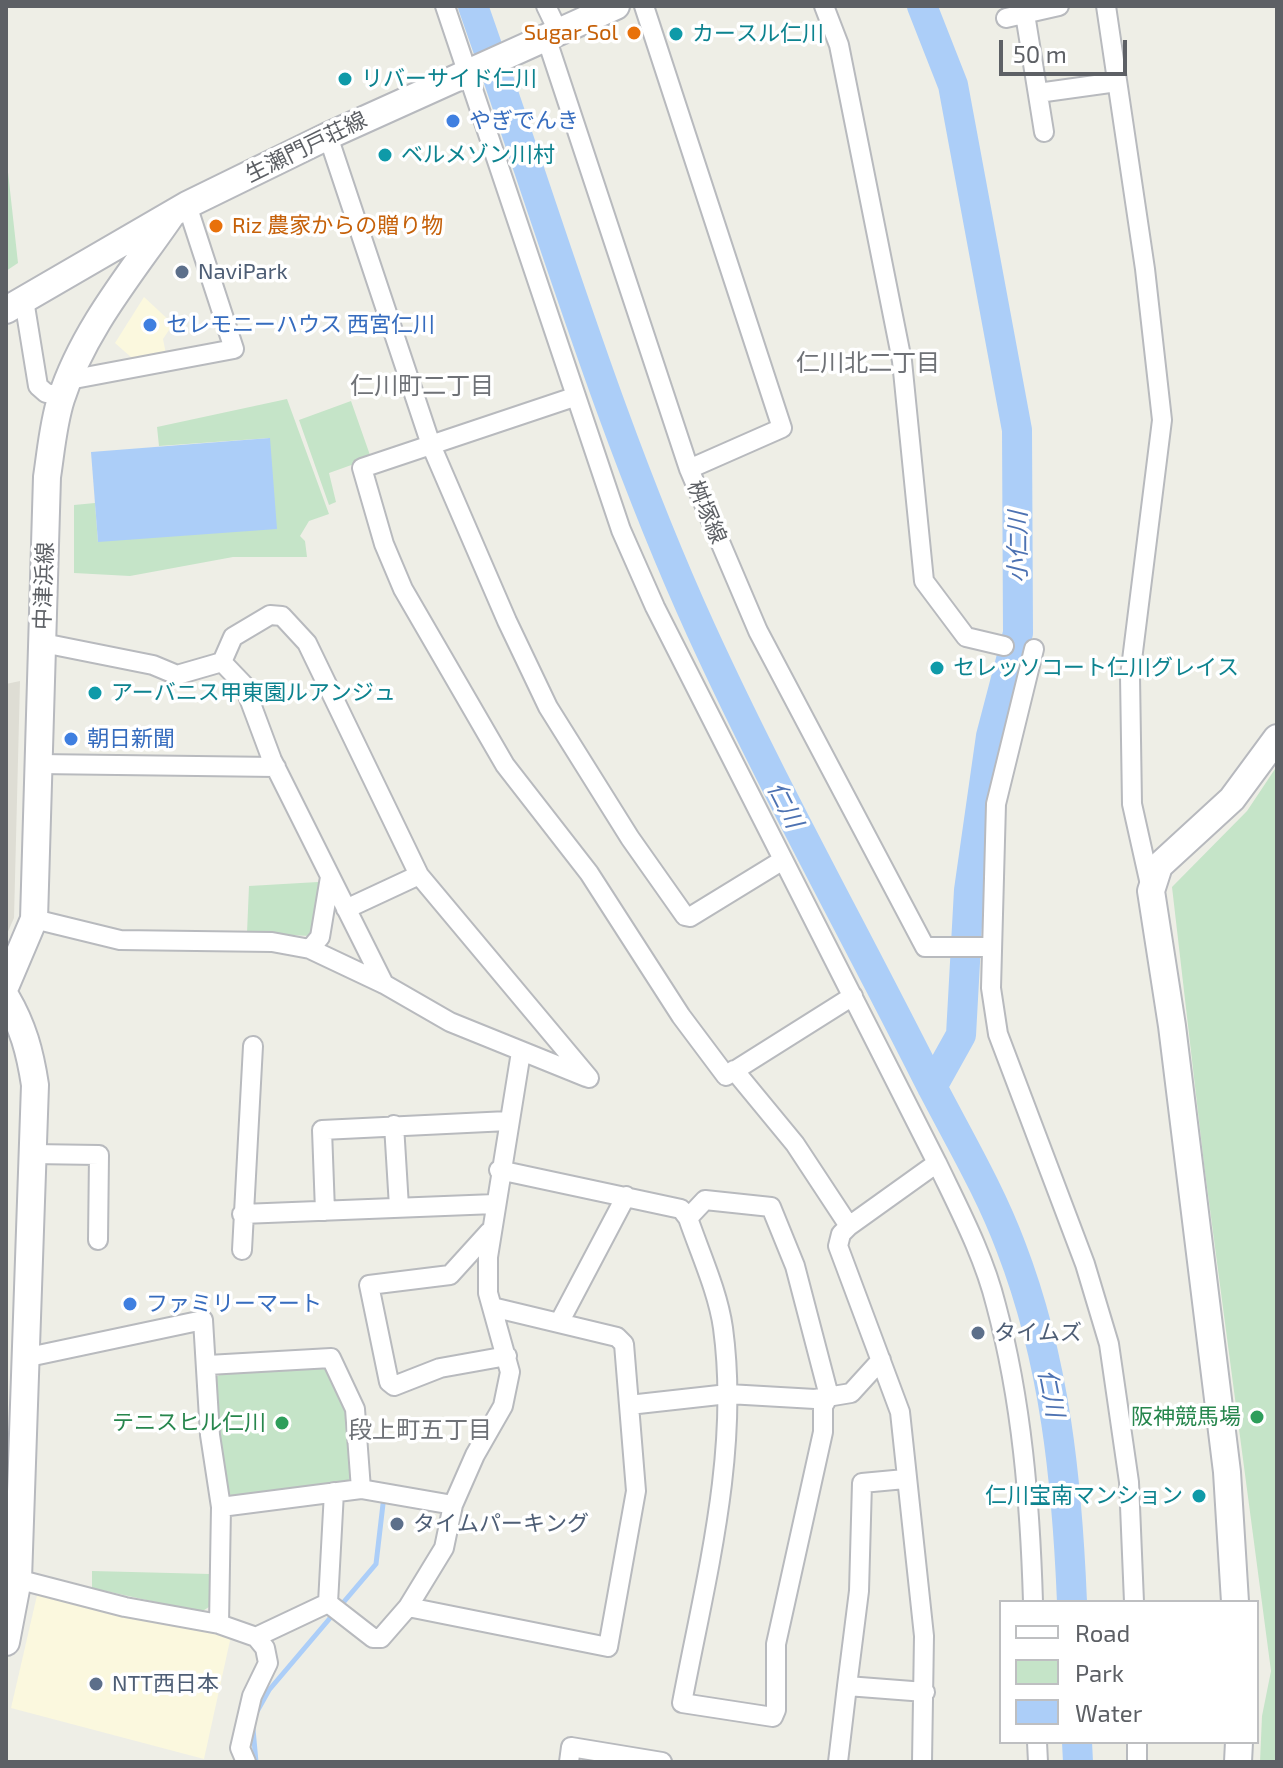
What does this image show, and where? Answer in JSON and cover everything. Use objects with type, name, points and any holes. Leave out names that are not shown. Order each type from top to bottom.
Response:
[{"type":"street","points":[[445,6],[473,71],[574,397],[621,530],[655,607],[964,1218],[996,1302],[1016,1394],[1027,1493],[1033,1600]]},
{"type":"street","name":"桝塚線","points":[[546,6],[548,36],[689,469],[758,631],[925,947],[986,947]]},
{"type":"street","name":"生瀬門戸荘線","points":[[15,305],[180,209],[328,136],[616,6]]},
{"type":"street","points":[[644,6],[782,428],[689,469]]},
{"type":"street","points":[[824,6],[839,45],[902,361],[924,581],[966,637],[1004,646]]},
{"type":"street","points":[[1006,18],[1059,6]]},
{"type":"street","points":[[1106,6],[1145,269],[1162,420],[1130,676],[1132,804],[1151,891],[1225,1456],[1235,1600]]},
{"type":"street","points":[[1025,14],[1044,132]]},
{"type":"street","points":[[1038,93],[1117,82]]},
{"type":"street","points":[[328,136],[431,445],[548,707],[630,838],[685,916],[690,917],[783,860]]},
{"type":"street","points":[[15,305],[38,386],[46,393],[234,349],[180,209]]},
{"type":"street","name":"中津浜線","points":[[6,985],[34,919],[47,477],[66,388],[100,317],[137,263],[180,209]]},
{"type":"street","points":[[108,251],[120,249],[130,254],[137,263]]},
{"type":"street","points":[[574,397],[362,468],[384,544],[403,589],[505,765],[589,873],[690,1028],[726,1076],[853,996]]},
{"type":"street","points":[[34,919],[120,940],[272,942],[310,949],[384,984],[450,1022],[589,1078],[419,875],[307,643],[282,616],[270,615],[233,637],[222,662]]},
{"type":"street","points":[[43,643],[153,665],[177,675],[222,662]]},
{"type":"street","points":[[1034,649],[996,804],[986,947],[998,1034],[1085,1264],[1109,1344],[1129,1482],[1134,1600]]},
{"type":"street","points":[[222,662],[244,685],[276,767],[384,984]]},
{"type":"street","points":[[1151,891],[1159,866],[1232,799],[1277,738]]},
{"type":"street","points":[[38,764],[276,767]]},
{"type":"street","points":[[346,909],[419,875]]},
{"type":"street","points":[[310,949],[320,937],[330,877]]},
{"type":"street","points":[[6,997],[20,1020],[29,1047],[35,1085],[24,1358],[14,1441],[12,1577],[6,1642]]},
{"type":"street","points":[[242,1250],[253,1046]]},
{"type":"street","points":[[328,1603],[373,1638],[381,1638],[408,1607],[444,1548],[453,1505],[475,1455],[503,1406],[510,1372],[488,1293],[489,1232],[521,1052]]},
{"type":"street","points":[[734,1070],[795,1144],[849,1226]]},
{"type":"street","points":[[325,1211],[322,1130],[508,1121]]},
{"type":"street","points":[[394,1125],[399,1207]]},
{"type":"street","points":[[32,1154],[99,1155],[98,1240]]},
{"type":"street","points":[[922,1762],[925,1692],[918,1578],[900,1412],[838,1246],[841,1234],[849,1226],[937,1163]]},
{"type":"street","points":[[499,1170],[681,1209],[688,1218],[723,1325],[728,1394],[719,1503],[682,1703],[773,1717],[776,1710],[776,1644],[823,1432],[823,1406],[829,1396],[795,1266],[771,1207],[705,1200],[688,1218]]},
{"type":"street","points":[[560,1321],[626,1196]]},
{"type":"street","points":[[242,1214],[495,1204]]},
{"type":"street","points":[[489,1232],[450,1275],[369,1285],[389,1382],[394,1386],[440,1368],[507,1356]]},
{"type":"street","points":[[408,1607],[608,1647],[636,1491],[624,1344],[617,1337],[560,1321],[492,1307]]},
{"type":"street","points":[[24,1358],[203,1320],[210,1435],[221,1507],[219,1624]]},
{"type":"street","points":[[208,1365],[331,1358],[355,1409],[361,1489]]},
{"type":"street","points":[[629,1405],[728,1394],[815,1399],[851,1393],[881,1360]]},
{"type":"street","points":[[838,1762],[859,1591],[862,1483],[905,1479]]},
{"type":"street","points":[[221,1507],[361,1489],[453,1505]]},
{"type":"street","points":[[328,1603],[334,1492]]},
{"type":"street","points":[[12,1577],[125,1607],[219,1624],[256,1637],[265,1648],[268,1663],[252,1696],[240,1748],[246,1762]]},
{"type":"street","points":[[256,1637],[328,1603]]},
{"type":"street","points":[[847,1686],[925,1692]]},
{"type":"street","points":[[569,1762],[571,1747],[662,1762]]},
{"type":"shaded area","points":[[144,297],[173,324],[163,339],[167,359],[140,365],[115,343]]},
{"type":"shaded area","points":[[20,681],[14,918],[6,936],[6,684]]},
{"type":"shaded area","points":[[38,1591],[231,1636],[204,1759],[11,1708]]},
{"type":"green space","points":[[6,154],[18,263],[6,271]]},
{"type":"green space","points":[[287,399],[329,514],[309,521],[300,536],[305,541],[307,557],[233,557],[130,576],[74,573],[74,505],[95,503],[98,542],[270,438],[159,446],[157,427]]},
{"type":"green space","points":[[351,401],[371,458],[329,473],[336,502],[329,505],[299,420]]},
{"type":"green space","name":"阪神競馬場","points":[[1277,766],[1277,1762],[1260,1762],[1262,1716],[1271,1671],[1204,1164],[1172,887],[1247,811]]},
{"type":"green space","points":[[318,882],[319,920],[310,936],[247,933],[249,886]]},
{"type":"green space","name":"テニスヒル仁川","points":[[323,1367],[332,1376],[344,1402],[353,1475],[345,1485],[236,1499],[227,1492],[218,1438],[214,1378],[225,1372]]},
{"type":"green space","points":[[92,1571],[210,1574],[209,1607],[201,1612],[92,1588]]},
{"type":"water","points":[[270,438],[277,529],[98,542],[91,452]]},
{"type":"waterway","name":"仁川","points":[[473,6],[580,321],[668,554],[755,743],[982,1182],[1011,1247],[1038,1334],[1056,1422],[1067,1512],[1072,1600]]},
{"type":"waterway","name":"小仁川","points":[[922,6],[953,85],[1017,430],[1018,633],[991,736],[969,890],[961,1035],[932,1087]]},
{"type":"waterway","points":[[255,1715],[269,1690],[376,1564],[383,1504]]},
{"type":"waterway","points":[[253,1729],[256,1762]]},
{"type":"waterway","name":"仁川","points":[[1077,1744],[1078,1762]]},
{"type":"place","name":"Sugar Sol","points":[[634,33]]},
{"type":"place","name":"カースル仁川","points":[[676,34]]},
{"type":"place","name":"リバーサイド仁川","points":[[345,79]]},
{"type":"place","name":"やぎでんき","points":[[453,121]]},
{"type":"place","name":"ベルメゾン川村","points":[[385,155]]},
{"type":"place","name":"Riz 農家からの贈り物","points":[[216,226]]},
{"type":"place","name":"NaviPark","points":[[182,272]]},
{"type":"place","name":"セレモニーハウス 西宮仁川","points":[[150,325]]},
{"type":"place","name":"セレッソコート仁川グレイス","points":[[937,668]]},
{"type":"place","name":"アーバニス甲東園ルアンジュ","points":[[95,693]]},
{"type":"place","name":"朝日新聞","points":[[71,739]]},
{"type":"place","name":"ファミリーマート","points":[[130,1304]]},
{"type":"place","name":"タイムズ","points":[[978,1333]]},
{"type":"place","name":"阪神競馬場","points":[[1257,1417]]},
{"type":"place","name":"テニスヒル仁川","points":[[282,1423]]},
{"type":"place","name":"仁川宝南マンション","points":[[1199,1496]]},
{"type":"place","name":"タイムパーキング","points":[[397,1524]]},
{"type":"place","name":"NTT西日本","points":[[96,1684]]},
{"type":"district","name":"仁川北二丁目","points":[[868,363]]},
{"type":"district","name":"仁川町二丁目","points":[[422,386]]},
{"type":"district","name":"段上町五丁目","points":[[420,1430]]}]
